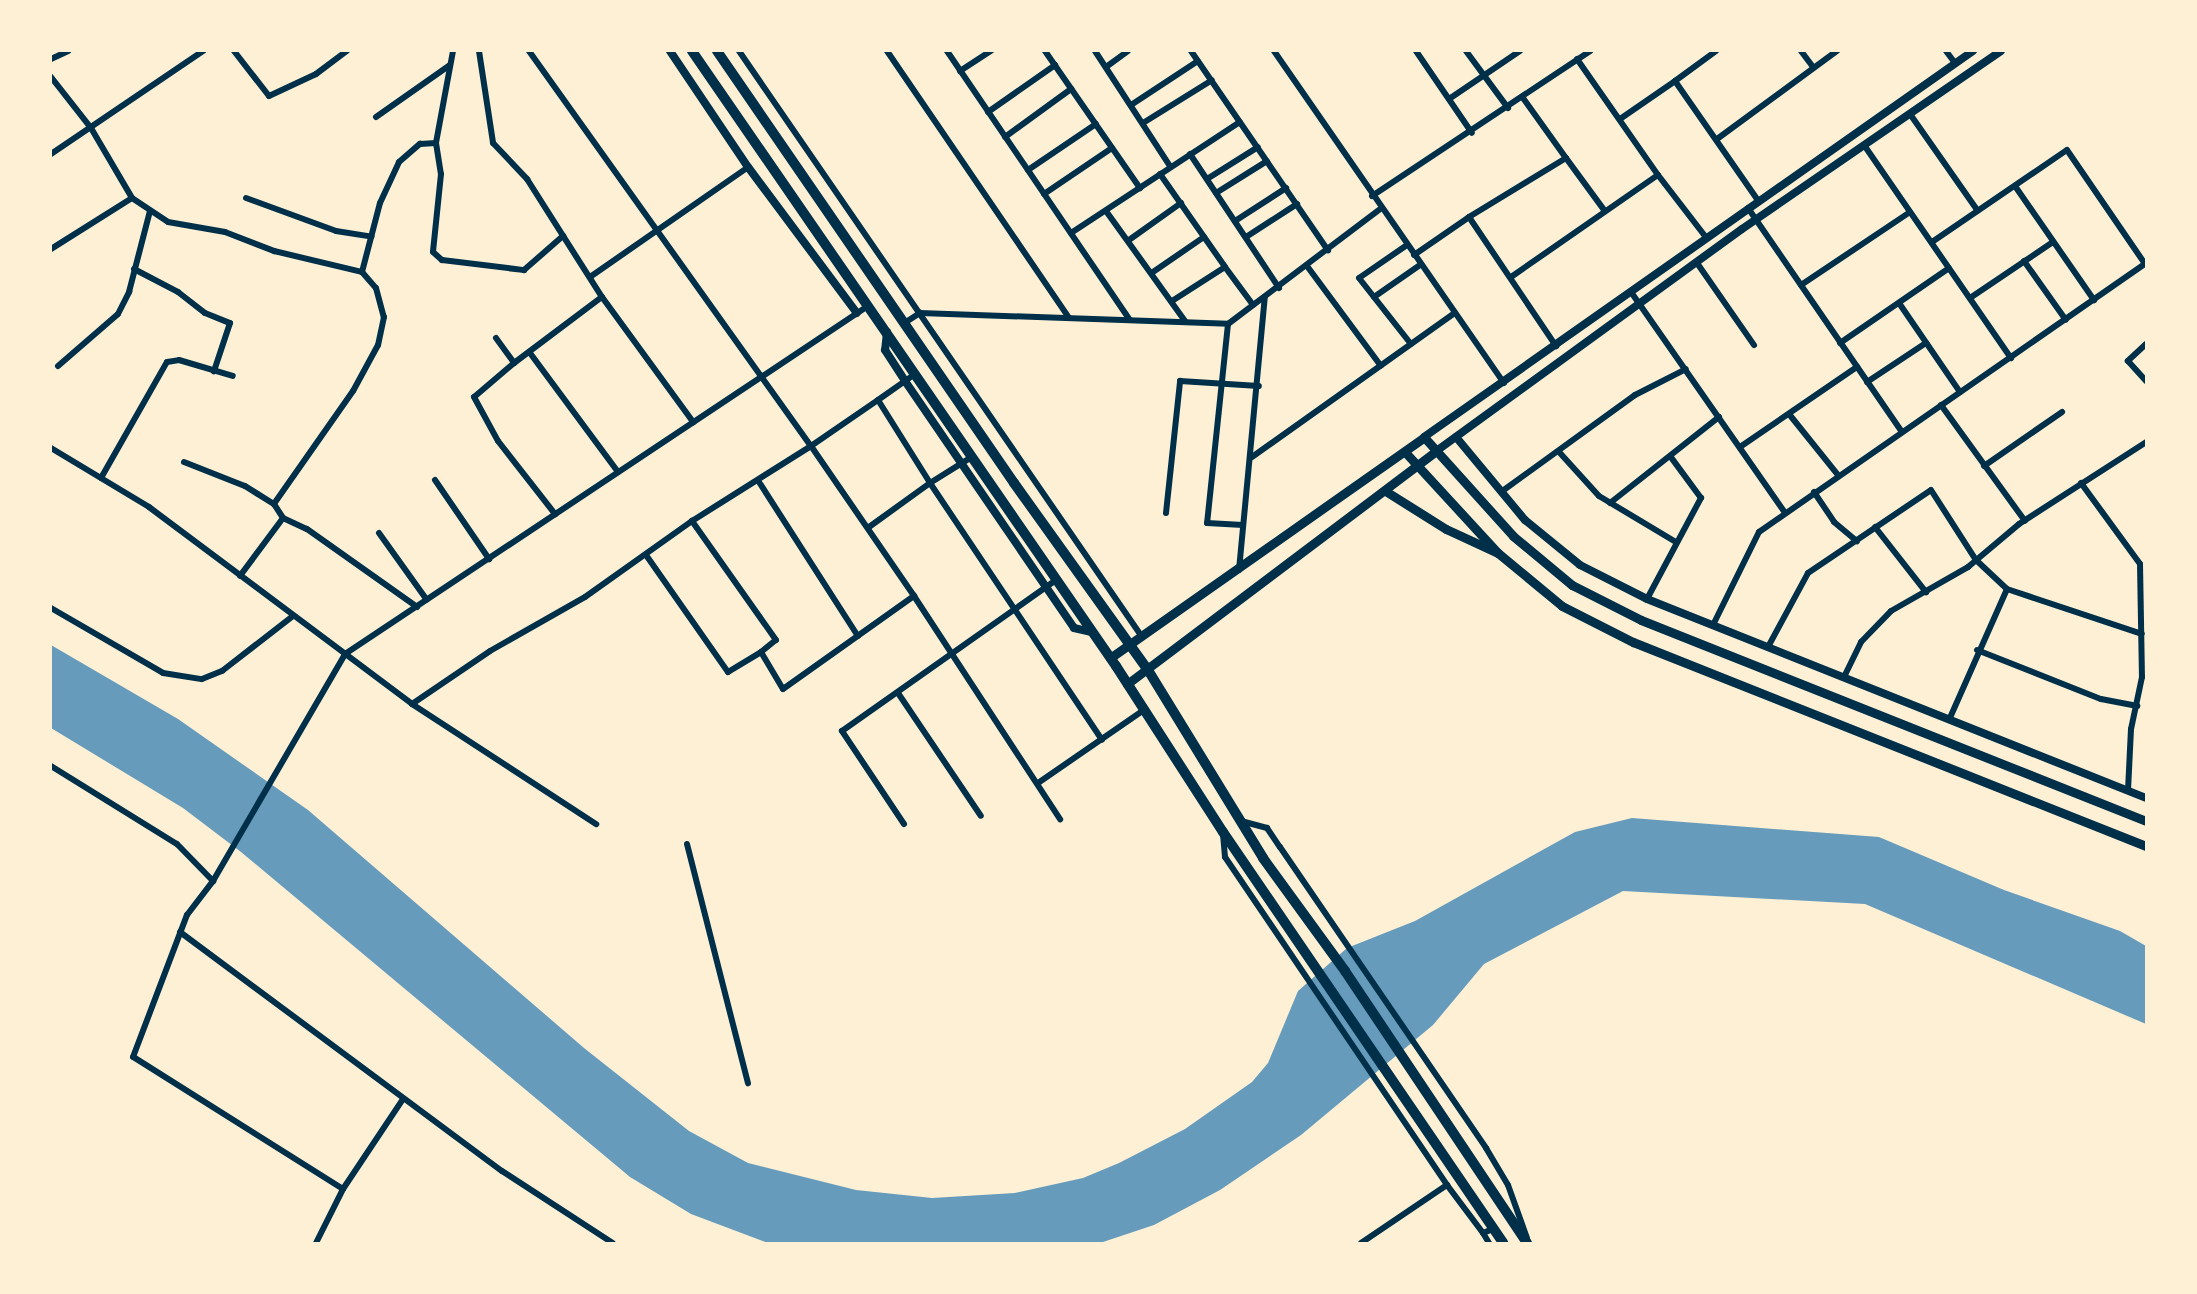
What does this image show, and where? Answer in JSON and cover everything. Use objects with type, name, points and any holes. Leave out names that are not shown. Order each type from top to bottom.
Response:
[{"type":"highway","points":[[692,51],[887,332],[966,460],[1050,584],[1091,632],[1128,684],[1223,832],[1503,1243]]},
{"type":"highway","points":[[717,51],[1148,670],[1285,889],[1455,1130],[1528,1243]]},
{"type":"main road","points":[[1110,658],[1239,570],[1424,437],[1536,559],[1572,585],[1641,620],[2146,821]]},
{"type":"main road","points":[[1405,452],[1498,553],[1562,606],[1633,642],[2146,846]]},
{"type":"main road","points":[[1128,684],[1387,492],[1435,452]]},
{"type":"main road","points":[[1387,492],[1446,529],[1498,553]]},
{"type":"street","points":[[51,59],[68,51]]},
{"type":"street","points":[[51,154],[203,51]]},
{"type":"street","points":[[234,51],[269,96],[316,74],[347,51]]},
{"type":"street","points":[[453,51],[436,143],[441,174],[433,252],[442,260],[524,270],[562,236]]},
{"type":"street","points":[[479,51],[494,143],[527,179],[602,297],[693,422]]},
{"type":"street","points":[[529,51],[654,232],[869,527],[955,654],[1060,819]]},
{"type":"street","points":[[670,51],[748,167],[858,313]]},
{"type":"street","points":[[739,51],[1142,637]]},
{"type":"street","points":[[887,51],[1069,318]]},
{"type":"street","points":[[947,51],[1130,320]]},
{"type":"street","points":[[960,71],[991,51]]},
{"type":"street","points":[[1045,51],[1140,188]]},
{"type":"street","points":[[1095,51],[1170,166]]},
{"type":"street","points":[[1106,67],[1128,51]]},
{"type":"street","points":[[1191,51],[1328,250]]},
{"type":"street","points":[[1274,51],[1504,383]]},
{"type":"street","points":[[1416,51],[1472,133]]},
{"type":"street","points":[[1466,51],[1508,108]]},
{"type":"street","points":[[1449,99],[1520,51]]},
{"type":"street","points":[[1372,195],[1472,133],[1590,51]]},
{"type":"street","points":[[1620,119],[1716,51]]},
{"type":"street","points":[[1801,51],[1813,67]]},
{"type":"street","points":[[1717,139],[1836,51]]},
{"type":"street","points":[[1946,51],[1955,63]]},
{"type":"street","points":[[1424,437],[1556,346],[1746,206],[1973,51]]},
{"type":"street","points":[[1435,452],[1756,219],[2001,51]]},
{"type":"street","points":[[1577,59],[1658,175],[1705,236]]},
{"type":"street","points":[[1131,105],[1198,61]]},
{"type":"street","points":[[376,117],[450,65]]},
{"type":"street","points":[[988,111],[1055,65]]},
{"type":"street","points":[[51,77],[91,128],[132,198],[150,211],[168,222],[225,232],[274,251],[362,272],[376,288],[384,317],[378,345],[353,391],[274,504]]},
{"type":"street","points":[[1143,123],[1212,80]]},
{"type":"street","points":[[1675,81],[1757,199]]},
{"type":"street","points":[[1005,137],[1071,89]]},
{"type":"street","points":[[1522,97],[1604,210]]},
{"type":"street","points":[[1910,114],[1978,211]]},
{"type":"street","points":[[1071,233],[1240,122]]},
{"type":"street","points":[[1028,170],[1096,124]]},
{"type":"street","points":[[362,272],[380,204],[398,162],[420,144],[436,143]]},
{"type":"street","points":[[1864,145],[2011,358]]},
{"type":"street","points":[[1044,194],[1112,148]]},
{"type":"street","points":[[1207,179],[1258,148]]},
{"type":"street","points":[[1713,625],[1754,538],[1838,475],[2146,263],[2067,150],[1931,242]]},
{"type":"street","points":[[1191,154],[1279,288]]},
{"type":"street","points":[[1414,255],[1566,158]]},
{"type":"street","points":[[1216,193],[1267,161]]},
{"type":"street","points":[[590,276],[748,167]]},
{"type":"street","points":[[1160,174],[1253,305]]},
{"type":"street","points":[[1511,276],[1658,175]]},
{"type":"street","points":[[2015,186],[2094,300]]},
{"type":"street","points":[[1235,220],[1286,188]]},
{"type":"street","points":[[51,249],[132,198]]},
{"type":"street","points":[[246,198],[336,231],[372,237]]},
{"type":"street","points":[[1129,240],[1181,203]]},
{"type":"street","points":[[1246,237],[1297,204]]},
{"type":"street","points":[[1746,206],[1901,431]]},
{"type":"street","points":[[906,322],[920,313],[1228,324],[1381,209]]},
{"type":"street","points":[[58,366],[118,314],[150,211]]},
{"type":"street","points":[[1106,211],[1153,272],[1185,321]]},
{"type":"street","points":[[1801,285],[1910,212]]},
{"type":"street","points":[[1469,218],[1511,276],[1556,346]]},
{"type":"street","points":[[1153,272],[1204,237]]},
{"type":"street","points":[[1970,298],[2053,242]]},
{"type":"street","points":[[1407,245],[1359,278],[1411,344]]},
{"type":"street","points":[[2024,261],[2066,320]]},
{"type":"street","points":[[1697,263],[1754,345]]},
{"type":"street","points":[[1374,297],[1420,265]]},
{"type":"street","points":[[1307,266],[1381,366]]},
{"type":"street","points":[[1172,302],[1225,267]]},
{"type":"street","points":[[1840,343],[1949,268]]},
{"type":"street","points":[[134,269],[178,292],[205,313],[230,323],[214,370]]},
{"type":"street","points":[[1631,292],[1642,304],[1785,513]]},
{"type":"street","points":[[555,514],[498,441],[474,397],[514,363],[602,297]]},
{"type":"street","points":[[1239,570],[1259,386],[1265,297]]},
{"type":"street","points":[[1899,303],[1960,392]]},
{"type":"street","points":[[343,1189],[133,1057],[187,915],[213,881],[273,771],[345,654],[868,306]]},
{"type":"street","points":[[1252,457],[1455,313]]},
{"type":"street","points":[[1228,324],[1207,523],[1243,525]]},
{"type":"street","points":[[869,527],[966,460],[905,382],[885,350],[887,332]]},
{"type":"street","points":[[496,338],[514,363]]},
{"type":"street","points":[[1867,382],[1926,343]]},
{"type":"street","points":[[2146,344],[2128,361],[2146,381]]},
{"type":"street","points":[[530,353],[618,472]]},
{"type":"street","points":[[101,478],[167,362],[179,360],[233,376]]},
{"type":"street","points":[[1740,447],[1857,367]]},
{"type":"street","points":[[1502,492],[1560,453],[1635,395],[1686,369]]},
{"type":"street","points":[[412,704],[646,555],[692,520],[759,482],[915,374]]},
{"type":"street","points":[[1166,513],[1180,381],[1259,386]]},
{"type":"street","points":[[878,400],[930,483],[1017,609],[1102,740]]},
{"type":"street","points":[[1941,405],[2025,521]]},
{"type":"street","points":[[1984,466],[2063,412]]},
{"type":"street","points":[[1789,414],[1838,475]]},
{"type":"street","points":[[1610,503],[1719,416]]},
{"type":"street","points":[[1456,437],[1547,541],[1580,565],[1647,600],[2146,798]]},
{"type":"street","points":[[1844,677],[1861,642],[1891,611],[1976,560],[2081,482],[2145,445]]},
{"type":"street","points":[[51,448],[149,506],[412,704],[596,824]]},
{"type":"street","points":[[1560,453],[1610,503],[1676,542]]},
{"type":"street","points":[[1647,600],[1701,498],[1670,456]]},
{"type":"street","points":[[184,462],[245,486],[274,504],[283,518],[307,529],[417,607]]},
{"type":"street","points":[[435,480],[489,559]]},
{"type":"street","points":[[759,482],[858,636]]},
{"type":"street","points":[[2081,482],[2140,564],[2142,634],[2128,791]]},
{"type":"street","points":[[1768,647],[1808,573],[1931,490],[1976,560],[2007,589],[2142,634]]},
{"type":"street","points":[[1814,492],[1834,522],[1857,541]]},
{"type":"street","points":[[240,576],[283,518]]},
{"type":"street","points":[[646,555],[729,672],[761,652],[776,640],[692,520]]},
{"type":"street","points":[[1875,527],[1926,592]]},
{"type":"street","points":[[379,533],[427,600]]},
{"type":"street","points":[[904,824],[842,731],[955,654],[1050,584]]},
{"type":"street","points":[[1949,720],[1977,650],[2007,589]]},
{"type":"street","points":[[761,652],[783,689],[914,596]]},
{"type":"street","points":[[51,608],[163,673],[202,679],[222,671],[293,616]]},
{"type":"street","points":[[1977,650],[2101,699],[2137,706]]},
{"type":"street","points":[[898,693],[981,817]]},
{"type":"street","points":[[1038,783],[1144,710]]},
{"type":"street","points":[[51,766],[177,844],[213,881]]},
{"type":"street","points":[[1240,820],[1267,828],[1486,1148],[1508,1185],[1528,1243]]},
{"type":"street","points":[[1223,832],[1224,857],[1489,1243]]},
{"type":"street","points":[[687,844],[748,1083]]},
{"type":"street","points":[[180,932],[403,1099],[560,1212],[613,1243]]},
{"type":"street","points":[[316,1243],[343,1189],[403,1099]]},
{"type":"street","points":[[1361,1243],[1447,1185]]},
{"type":"street","points":[[1483,1233],[1493,1229]]},
{"type":"water","points":[[51,645],[178,719],[308,810],[584,1048],[689,1131],[748,1163],[856,1190],[932,1198],[1015,1193],[1083,1178],[1119,1163],[1185,1129],[1252,1082],[1268,1063],[1298,991],[1347,948],[1415,921],[1575,832],[1632,818],[1879,837],[2004,890],[2120,931],[2146,946],[2146,1024],[1865,904],[1623,891],[1484,964],[1433,1025],[1301,1135],[1220,1190],[1154,1225],[1100,1243],[768,1243],[691,1214],[630,1177],[241,852],[183,808],[51,728]]}]
